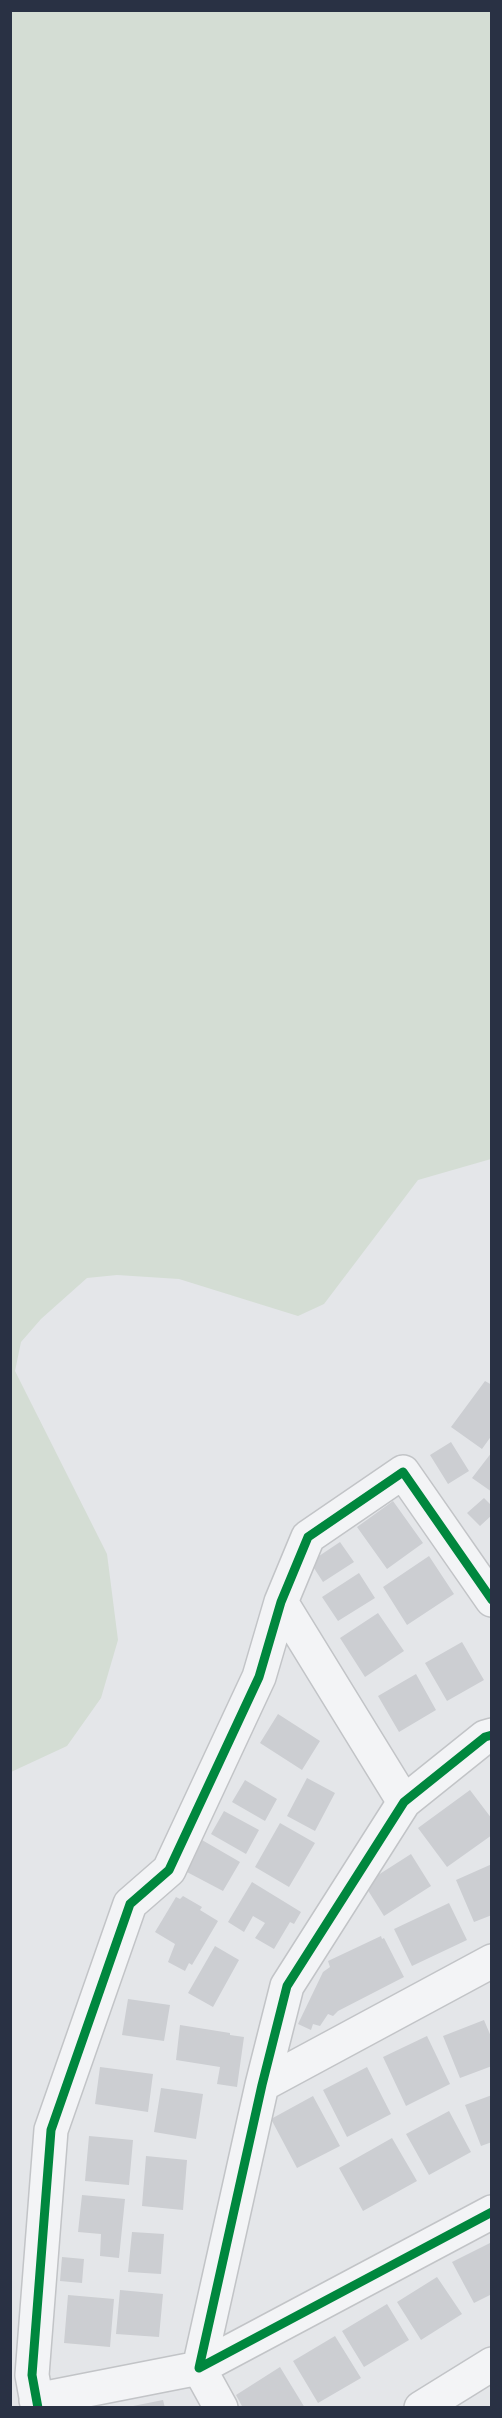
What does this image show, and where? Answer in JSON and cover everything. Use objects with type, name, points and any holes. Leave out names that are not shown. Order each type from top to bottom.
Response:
[{"type":"street","points":[[492,1600],[402,1472],[308,1537],[281,1602],[259,1677],[169,1870],[130,1904],[51,2130],[32,2375],[37,2404],[199,2368],[492,2212]]},
{"type":"street","points":[[281,1602],[404,1802]]},
{"type":"street","points":[[221,2408],[199,2368],[262,2085],[287,1986],[404,1802],[485,1737],[492,1735]]},
{"type":"street","points":[[262,2085],[492,1962]]},
{"type":"street","points":[[421,2408],[489,2370]]},
{"type":"shaded area","points":[[10,11],[492,11],[491,1159],[418,1180],[324,1304],[298,1316],[179,1279],[117,1275],[87,1278],[41,1319],[21,1342],[15,1371],[107,1554],[118,1640],[101,1698],[67,1746],[11,1772]]},
{"type":"building","points":[[485,1381],[492,1385],[492,1435],[482,1449],[451,1427]]},
{"type":"building","points":[[451,1442],[469,1471],[448,1484],[430,1455]]},
{"type":"building","points":[[492,1452],[492,1492],[472,1478]]},
{"type":"building","points":[[484,1498],[492,1506],[492,1515],[480,1526],[467,1513]]},
{"type":"building","points":[[393,1501],[423,1543],[387,1569],[357,1527]]},
{"type":"building","points":[[340,1542],[354,1562],[323,1582],[310,1562]]},
{"type":"building","points":[[429,1556],[454,1594],[407,1625],[383,1587]]},
{"type":"building","points":[[359,1573],[375,1598],[338,1621],[322,1597]]},
{"type":"building","points":[[378,1613],[404,1651],[365,1677],[340,1638]]},
{"type":"building","points":[[462,1642],[484,1680],[447,1701],[425,1663]]},
{"type":"building","points":[[416,1674],[436,1710],[399,1732],[378,1696]]},
{"type":"building","points":[[278,1714],[320,1741],[302,1770],[260,1743]]},
{"type":"building","points":[[307,1778],[335,1793],[315,1831],[287,1816]]},
{"type":"building","points":[[245,1780],[277,1799],[265,1821],[232,1802]]},
{"type":"building","points":[[470,1790],[492,1819],[492,1835],[447,1867],[418,1828]]},
{"type":"building","points":[[224,1811],[259,1830],[246,1854],[211,1834]]},
{"type":"building","points":[[280,1823],[315,1843],[289,1887],[255,1867]]},
{"type":"building","points":[[202,1840],[240,1862],[223,1891],[185,1871]]},
{"type":"building","points":[[411,1854],[431,1886],[384,1916],[364,1884]]},
{"type":"building","points":[[492,1864],[492,1915],[474,1922],[456,1880]]},
{"type":"building","points":[[252,1882],[301,1912],[294,1924],[290,1922],[274,1949],[255,1938],[265,1923],[253,1916],[244,1932],[228,1922]]},
{"type":"building","points":[[183,1896],[202,1907],[200,1910],[218,1921],[192,1965],[189,1963],[185,1971],[168,1962],[175,1944],[155,1932],[176,1897],[180,1899]]},
{"type":"building","points":[[449,1903],[467,1940],[412,1966],[394,1929]]},
{"type":"building","points":[[381,1936],[404,1977],[338,2011],[333,2016],[328,2014],[320,2026],[313,2024],[311,2030],[298,2024],[323,1972],[330,1967],[328,1961]]},
{"type":"building","points":[[215,1946],[239,1960],[213,2007],[188,1993]]},
{"type":"building","points":[[128,1999],[170,2005],[164,2041],[122,2035]]},
{"type":"building","points":[[484,2020],[492,2039],[492,2066],[460,2078],[443,2036]]},
{"type":"building","points":[[180,2025],[244,2037],[237,2087],[217,2084],[220,2067],[176,2060]]},
{"type":"building","points":[[427,2036],[450,2084],[406,2106],[383,2057]]},
{"type":"building","points":[[100,2067],[153,2074],[148,2112],[95,2104]]},
{"type":"building","points":[[367,2067],[391,2114],[347,2137],[323,2090]]},
{"type":"building","points":[[161,2088],[203,2094],[196,2139],[154,2132]]},
{"type":"building","points":[[492,2095],[492,2142],[481,2146],[465,2105]]},
{"type":"building","points":[[313,2096],[340,2146],[297,2168],[271,2119]]},
{"type":"building","points":[[449,2111],[471,2152],[429,2175],[406,2134]]},
{"type":"building","points":[[89,2136],[133,2140],[129,2185],[85,2181]]},
{"type":"building","points":[[392,2138],[417,2181],[363,2211],[339,2168]]},
{"type":"building","points":[[146,2156],[187,2160],[183,2210],[142,2206]]},
{"type":"building","points":[[82,2195],[125,2199],[119,2258],[100,2256],[101,2234],[78,2232]]},
{"type":"building","points":[[132,2232],[164,2234],[161,2274],[128,2272]]},
{"type":"building","points":[[492,2242],[492,2294],[474,2303],[452,2262]]},
{"type":"building","points":[[62,2257],[84,2259],[82,2283],[60,2281]]},
{"type":"building","points":[[437,2277],[462,2314],[421,2340],[397,2302]]},
{"type":"building","points":[[120,2290],[163,2294],[159,2337],[116,2334]]},
{"type":"building","points":[[68,2295],[114,2299],[110,2347],[64,2343]]},
{"type":"building","points":[[387,2304],[409,2340],[364,2367],[342,2331]]},
{"type":"building","points":[[335,2336],[361,2378],[318,2403],[293,2361]]},
{"type":"building","points":[[280,2367],[305,2408],[243,2408],[236,2395]]},
{"type":"building","points":[[163,2400],[165,2408],[133,2408],[133,2406]]},
{"type":"cycle path","points":[[38,2408],[32,2375],[51,2130],[130,1904],[169,1870],[259,1677],[281,1602],[308,1537],[403,1472],[492,1600]]},
{"type":"cycle path","points":[[492,1735],[485,1737],[404,1802],[287,1986],[262,2085],[199,2368],[492,2212]]}]
